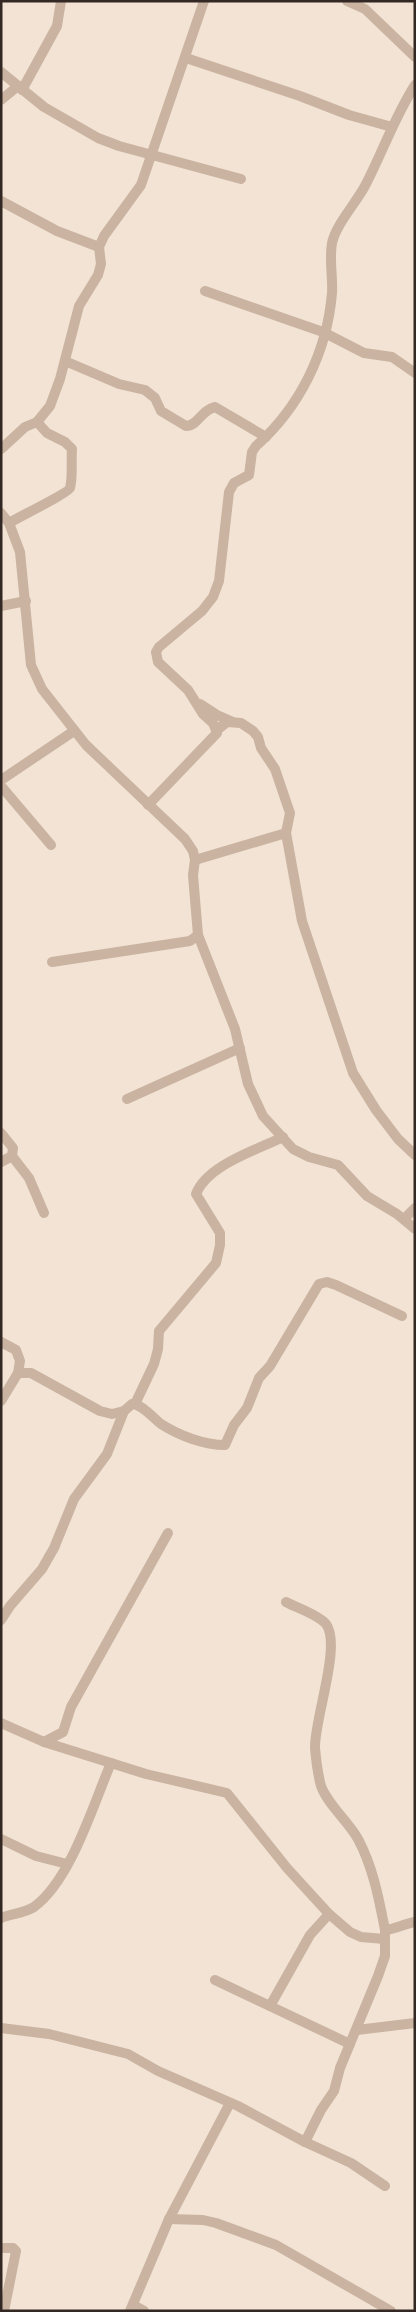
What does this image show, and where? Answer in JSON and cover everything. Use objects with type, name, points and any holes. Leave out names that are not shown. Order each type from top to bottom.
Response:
[{"type":"street","points":[[1,100],[20,88],[57,26],[61,1]]},
{"type":"street","points":[[1,448],[25,428],[37,422],[50,406],[65,361],[79,306],[98,275],[101,264],[99,247],[115,218],[134,197],[141,185],[204,1]]},
{"type":"street","points":[[347,1],[365,9],[415,57]]},
{"type":"street","points":[[186,58],[300,96],[349,115],[392,128]]},
{"type":"street","points":[[1,72],[44,107],[98,138],[119,146],[241,179]]},
{"type":"street","points":[[217,730],[188,690],[158,662],[156,652],[159,647],[202,611],[213,597],[219,581],[229,492],[234,483],[248,475],[252,452],[266,438],[304,388],[317,357],[332,292],[332,242],[366,184],[392,128],[415,85]]},
{"type":"street","points":[[1,201],[57,231],[99,247]]},
{"type":"street","points":[[205,291],[324,332],[364,353],[392,357],[415,372]]},
{"type":"street","points":[[65,361],[119,384],[145,390],[155,398],[161,411],[186,426],[193,425],[207,409],[215,407],[266,438]]},
{"type":"street","points":[[9,523],[43,504],[64,495],[70,488],[72,449],[70,445],[47,433],[37,422]]},
{"type":"street","points":[[1,513],[9,523],[20,552],[33,672],[50,700],[74,731],[113,773],[185,839],[193,851],[198,935],[235,1029],[248,1084],[263,1116],[293,1149],[338,1165],[367,1196],[404,1219],[415,1229]]},
{"type":"street","points":[[1,606],[26,601]]},
{"type":"street","points":[[194,700],[217,715],[248,726],[254,731],[261,748],[275,769],[290,813],[286,833],[302,921],[353,1074],[376,1110],[398,1139],[415,1155]]},
{"type":"street","points":[[148,805],[214,739],[217,730],[226,722],[234,722]]},
{"type":"street","points":[[1,780],[74,731]]},
{"type":"street","points":[[1,786],[51,845]]},
{"type":"street","points":[[195,860],[286,833]]},
{"type":"street","points":[[52,962],[190,940],[198,935]]},
{"type":"street","points":[[128,1099],[240,1048]]},
{"type":"street","points":[[1,1133],[13,1148],[12,1156],[29,1178],[44,1213]]},
{"type":"street","points":[[136,1404],[154,1364],[159,1331],[216,1263],[220,1245],[220,1233],[196,1194],[198,1187],[228,1162],[282,1137]]},
{"type":"street","points":[[1,1162],[12,1156]]},
{"type":"street","points":[[404,1219],[415,1208]]},
{"type":"street","points":[[136,1404],[163,1425],[180,1433],[212,1445],[225,1445],[234,1425],[247,1408],[259,1378],[270,1366],[319,1284],[327,1282],[336,1285],[402,1316]]},
{"type":"street","points":[[1,1342],[16,1350],[20,1361],[18,1373],[1,1401]]},
{"type":"street","points":[[18,1373],[31,1373],[100,1411],[112,1414],[124,1411],[132,1404],[136,1404]]},
{"type":"street","points":[[1,1620],[10,1606],[42,1569],[54,1548],[74,1499],[107,1454],[124,1411]]},
{"type":"street","points":[[44,1742],[63,1732],[71,1706],[168,1533]]},
{"type":"street","points":[[286,1602],[322,1621],[327,1626],[330,1640],[329,1670],[321,1702],[315,1747],[321,1786],[357,1838],[369,1862],[385,1935],[383,1963],[350,2044],[334,2091],[321,2110],[305,2142]]},
{"type":"street","points":[[2,1725],[44,1742],[146,1774],[227,1793],[287,1868],[329,1914],[350,1932],[361,1937],[385,1935],[415,1922]]},
{"type":"street","points":[[1,1918],[32,1908],[52,1890],[67,1864],[111,1763]]},
{"type":"street","points":[[1,1839],[36,1856],[67,1864]]},
{"type":"street","points":[[270,2006],[310,1935],[329,1914]]},
{"type":"street","points":[[215,1980],[350,2044]]},
{"type":"street","points":[[357,2030],[415,2023]]},
{"type":"street","points":[[1,2028],[49,2034],[118,2050],[351,2163],[385,2186]]},
{"type":"street","points":[[144,2311],[132,2308],[169,2219],[230,2103]]},
{"type":"street","points":[[169,2219],[203,2220],[216,2223],[276,2245],[391,2311]]},
{"type":"street","points":[[1,2248],[13,2248],[16,2250],[4,2311]]}]
